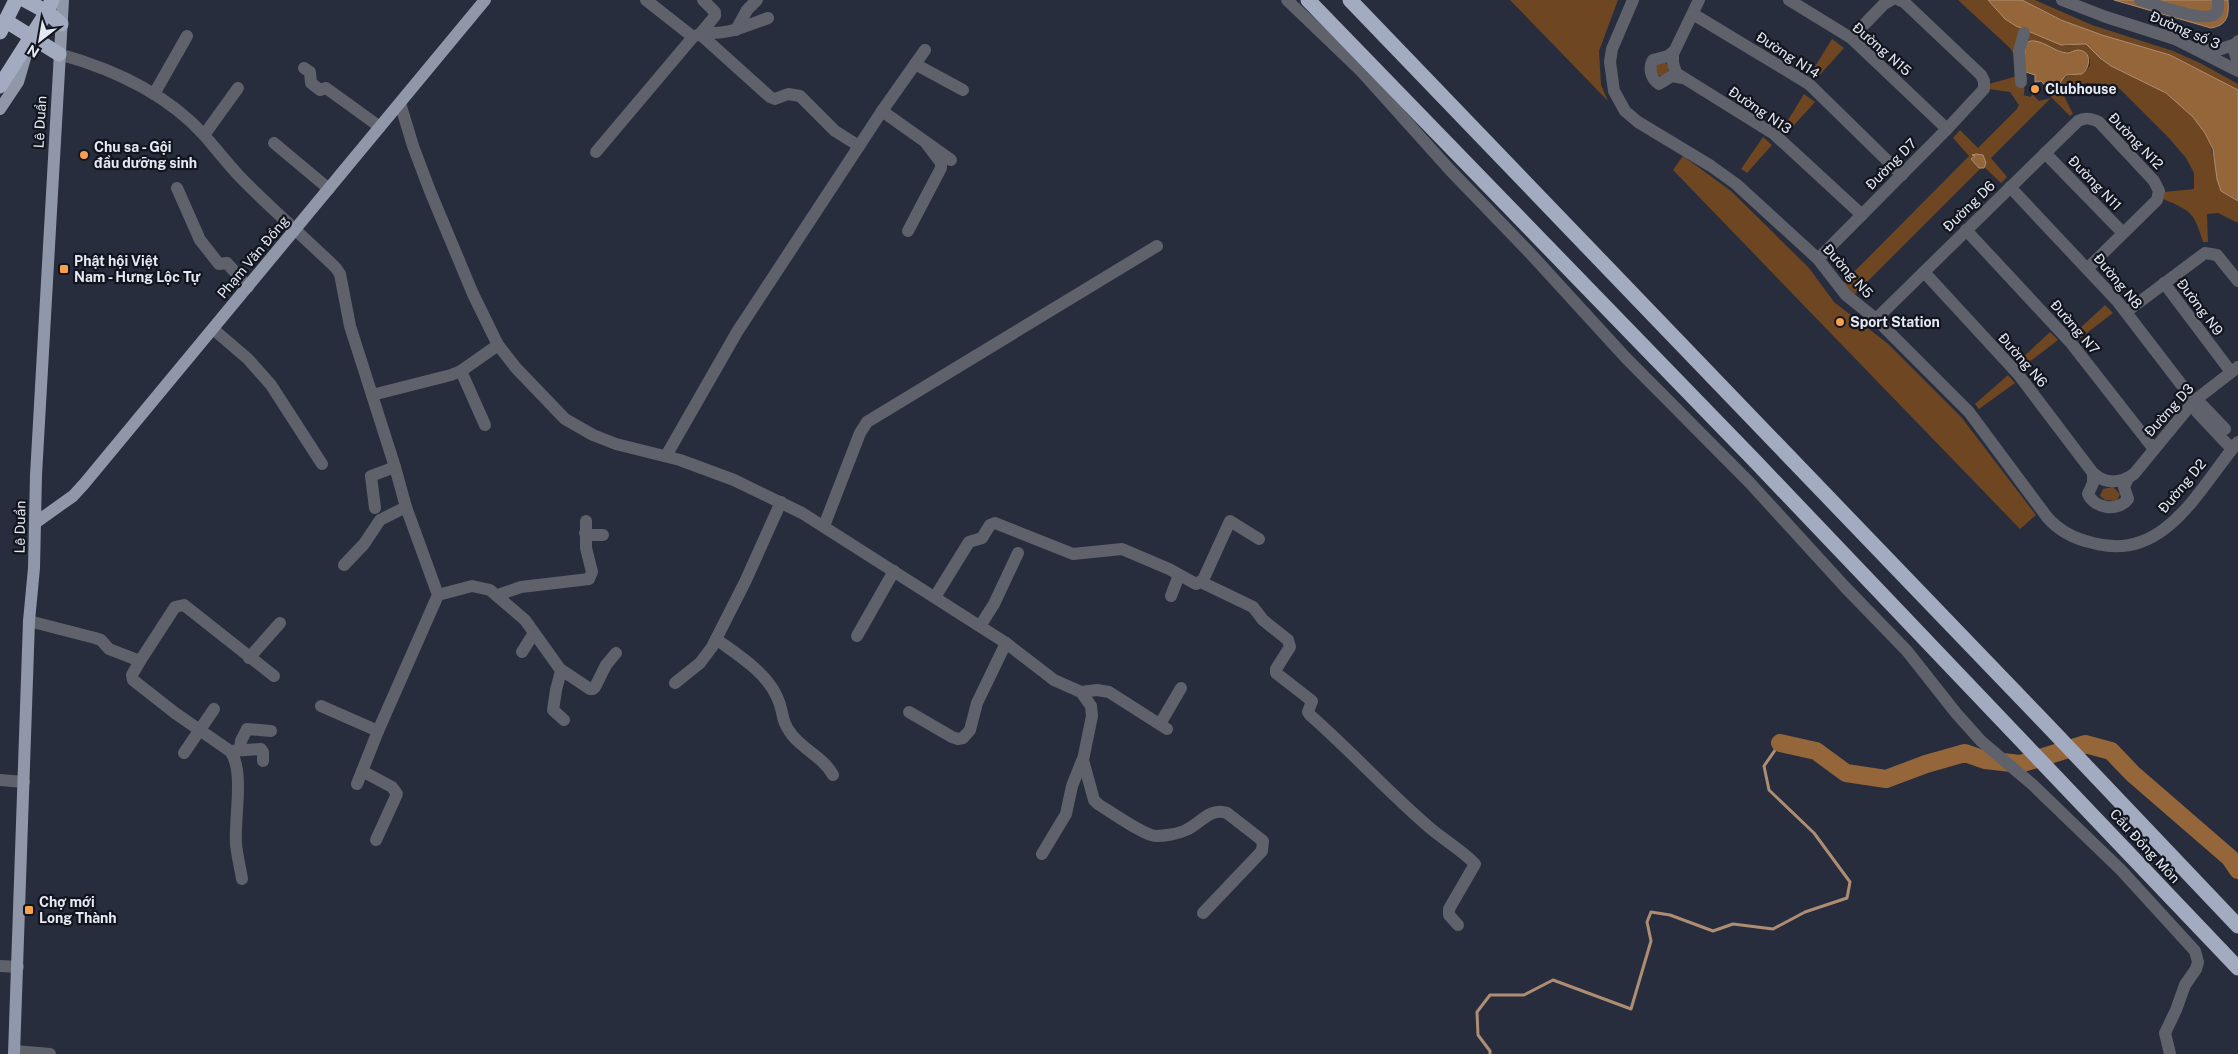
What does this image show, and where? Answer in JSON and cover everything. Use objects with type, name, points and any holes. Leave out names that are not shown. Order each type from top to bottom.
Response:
[{"type":"highway","points":[[16,0],[2,26],[32,37],[59,54]]},
{"type":"highway","points":[[25,0],[50,6],[62,24]]},
{"type":"highway","name":"Cầu Đồng Môn","points":[[1308,0],[2028,747],[2238,968]]},
{"type":"highway","name":"Cầu Đồng Môn","points":[[1350,0],[2049,726],[2238,926]]},
{"type":"highway","points":[[0,86],[50,6]]},
{"type":"main road","name":"Lê Duẩn","points":[[15,1052],[36,474],[63,0]]},
{"type":"main road","name":"Phạm Văn Đồng","points":[[35,523],[72,496],[84,484],[400,103],[481,1]]},
{"type":"main road","points":[[0,109],[18,82],[32,37]]},
{"type":"street","points":[[646,0],[698,34],[770,97],[775,99],[788,94],[800,96],[835,131],[859,146]]},
{"type":"street","points":[[596,152],[715,16],[715,12],[703,0]]},
{"type":"street","points":[[736,30],[748,10],[757,0]]},
{"type":"street","points":[[1287,0],[1362,72],[1450,170],[1626,358],[1750,483],[1845,587],[1907,651],[1956,714],[1992,752],[2033,785],[2121,870],[2197,955],[2196,969],[2185,985],[2165,1033],[2170,1054]]},
{"type":"street","name":"Đường N5","points":[[1633,0],[1612,49],[1610,62],[1614,92],[1625,111],[1638,122],[1711,166],[1736,184],[1818,259],[1846,295],[1876,319],[1969,412],[2052,522],[2071,536],[2084,541],[2114,547]]},
{"type":"street","points":[[1681,78],[1672,76],[1659,84],[1654,81],[1651,64],[1653,60],[1668,56],[1674,51],[1699,0]]},
{"type":"street","points":[[1851,38],[1884,4],[1891,0]]},
{"type":"street","name":"Đường D7","points":[[1818,259],[1947,130],[1984,89],[1981,75],[1904,2],[1899,0]]},
{"type":"street","name":"Đường số 3","points":[[2062,0],[2106,17],[2175,39],[2238,71]]},
{"type":"street","points":[[2143,5],[2210,17],[2216,14],[2218,10],[2218,0]]},
{"type":"street","name":"Đường N15","points":[[1796,2],[1851,38],[1947,130]]},
{"type":"street","name":"Đường N14","points":[[1693,14],[1809,84],[1902,175]]},
{"type":"street","points":[[698,34],[736,30],[768,18]]},
{"type":"street","points":[[2022,82],[2019,51],[2024,33]]},
{"type":"street","points":[[154,94],[187,36]]},
{"type":"street","points":[[2175,39],[2210,50],[2225,49],[2237,43]]},
{"type":"street","points":[[2237,43],[2234,50],[2238,63]]},
{"type":"street","points":[[666,456],[738,332],[882,111],[925,50]]},
{"type":"street","points":[[1674,51],[1673,66],[1681,78]]},
{"type":"street","points":[[59,54],[95,64],[127,78],[154,94],[204,135],[219,155],[340,274],[350,326],[406,507],[438,595],[378,731],[357,784]]},
{"type":"street","points":[[915,64],[963,90]]},
{"type":"street","points":[[304,68],[310,72],[310,83],[320,90],[326,88],[334,93],[380,127]]},
{"type":"street","name":"Đường N13","points":[[1681,78],[1774,134],[1862,215]]},
{"type":"street","points":[[204,135],[238,88]]},
{"type":"street","points":[[400,103],[412,146],[430,191],[498,345],[532,386],[565,419],[592,435],[616,444],[666,456],[734,480],[781,502],[824,526],[980,626],[1006,643],[1054,680],[1080,692],[1091,706],[1092,716],[1082,760],[1072,786],[1066,814],[1042,854]]},
{"type":"street","points":[[882,111],[951,160]]},
{"type":"street","name":"Đường D6","points":[[1876,319],[2078,121],[2085,118]]},
{"type":"street","name":"Đường N12","points":[[2085,118],[2092,118],[2098,122],[2154,181],[2159,191],[2157,200],[2123,233]]},
{"type":"street","points":[[274,143],[329,188]]},
{"type":"street","points":[[908,231],[941,168],[941,163],[926,143]]},
{"type":"street","name":"Đường N11","points":[[2045,153],[2123,233]]},
{"type":"street","name":"Đường N8","points":[[2010,187],[2088,268],[2126,312],[2194,401],[2193,406],[2197,412],[2228,445],[2236,444]]},
{"type":"street","points":[[177,188],[200,240],[219,264],[227,263],[248,287]]},
{"type":"street","name":"Đường N7","points":[[1966,230],[2071,343],[2154,449]]},
{"type":"street","points":[[2088,268],[2123,233]]},
{"type":"street","points":[[824,526],[860,434],[868,422],[1157,246]]},
{"type":"street","points":[[2126,312],[2200,255],[2211,252],[2222,259],[2238,280]]},
{"type":"street","name":"Đường N6","points":[[1924,272],[2018,374],[2093,473]]},
{"type":"street","name":"Đường N9","points":[[2164,283],[2234,370]]},
{"type":"street","points":[[213,329],[248,359],[271,384],[322,464]]},
{"type":"street","points":[[372,395],[451,375],[498,345]]},
{"type":"street","points":[[461,370],[485,425]]},
{"type":"street","name":"Đường D3","points":[[2128,478],[2140,468],[2194,401],[2234,370]]},
{"type":"street","name":"Đường D2","points":[[2114,547],[2141,543],[2163,531],[2184,510],[2236,444]]},
{"type":"street","points":[[375,508],[370,483],[371,476],[395,467]]},
{"type":"street","points":[[2093,473],[2106,481],[2117,482],[2128,478]]},
{"type":"street","points":[[2093,473],[2093,483],[2088,494],[2097,505],[2119,506],[2124,504],[2128,499],[2124,487],[2128,478]]},
{"type":"street","points":[[674,683],[700,662],[716,639],[745,582],[781,502]]},
{"type":"street","points":[[344,566],[364,544],[380,520],[406,507]]},
{"type":"street","points":[[1201,582],[1230,521],[1259,539]]},
{"type":"street","points":[[935,597],[969,542],[982,538],[990,526],[995,524],[1073,554],[1122,549],[1196,584],[1201,582],[1254,607],[1260,616],[1290,643],[1276,669],[1276,674],[1312,701],[1308,712],[1310,715],[1343,744],[1430,828],[1474,864],[1449,909],[1449,915],[1458,925]]},
{"type":"street","points":[[498,595],[521,587],[589,579],[592,575],[592,565],[585,531]]},
{"type":"street","points":[[585,531],[590,535],[603,535]]},
{"type":"street","points":[[585,531],[599,553]]},
{"type":"street","points":[[980,626],[994,604],[1018,553]]},
{"type":"street","points":[[857,636],[894,571]]},
{"type":"street","points":[[1171,596],[1179,575]]},
{"type":"street","points":[[438,595],[472,586],[482,587],[498,595],[519,613],[561,671],[593,689],[616,653]]},
{"type":"street","points":[[263,761],[261,749],[235,750],[199,730],[133,680],[132,675],[175,607],[184,605],[191,608],[249,658],[274,676]]},
{"type":"street","points":[[30,621],[95,638],[110,649],[140,661]]},
{"type":"street","points":[[249,658],[280,623]]},
{"type":"street","points":[[522,652],[534,633]]},
{"type":"street","points":[[716,639],[752,666],[769,684],[777,695],[785,726],[804,748],[827,765],[833,775]]},
{"type":"street","points":[[909,712],[952,737],[963,738],[973,724],[977,703],[1006,643]]},
{"type":"street","points":[[561,671],[553,710],[564,720]]},
{"type":"street","points":[[1080,692],[1097,690],[1108,692],[1164,727],[1182,688]]},
{"type":"street","points":[[321,706],[378,731]]},
{"type":"street","points":[[184,753],[214,709]]},
{"type":"street","points":[[242,879],[236,844],[237,771],[235,750],[246,729],[271,731]]},
{"type":"street","points":[[1082,760],[1094,800],[1147,833],[1156,836],[1185,831],[1214,812],[1221,811],[1262,839],[1264,844],[1262,851],[1203,914]]},
{"type":"street","points":[[362,771],[392,787],[397,794],[376,840]]},
{"type":"street","points":[[0,780],[24,782]]},
{"type":"street","points":[[0,966],[18,967]]},
{"type":"street","points":[[15,1052],[50,1054]]},
{"type":"shaded area","points":[[1510,0],[1618,0],[1599,51],[1601,85],[1608,101]]},
{"type":"shaded area","points":[[1958,0],[1988,0],[2005,19],[2065,46],[2086,44],[2109,65],[2153,85],[2178,102],[2193,116],[2205,132],[2219,180],[2229,196],[2238,201],[2238,223],[2218,213],[2207,214],[2208,242],[2203,242],[2197,225],[2190,214],[2186,210],[2163,199],[2164,192],[2194,189],[2194,173],[2186,158],[2168,137],[2120,89],[2104,84],[2086,83],[2061,90],[2073,114],[2070,116],[2052,98],[2048,90],[2053,90],[2067,76],[2080,74],[2085,71],[2090,65],[2090,59],[2084,51],[2063,52],[2027,39],[2024,95],[2019,94],[2031,97],[2032,94],[2039,101],[2051,98],[1991,158],[2007,177],[2001,183],[1983,166],[1850,299],[1839,287],[1969,156],[1953,138],[1960,130],[1978,148],[2019,105],[2010,92],[1989,89],[1989,84],[2014,77],[2019,72],[2017,59],[2010,48]]},
{"type":"shaded area","points":[[1988,0],[2022,0],[2061,20],[2102,35],[2170,55],[2238,90],[2238,201],[2221,191],[2217,179],[2213,149],[2205,133],[2193,117],[2166,93],[2111,66],[2086,44],[2061,45],[2016,26],[2005,19]]},
{"type":"shaded area","points":[[2022,0],[2035,0],[2092,25],[2173,51],[2200,63],[2238,84],[2238,90],[2170,56],[2061,20]]},
{"type":"shaded area","points":[[2114,0],[2228,0],[2228,15],[2224,22],[2217,27],[2211,28]]},
{"type":"shaded area","points":[[1832,39],[1844,48],[1818,77],[1811,73]]},
{"type":"shaded area","points":[[2029,41],[2039,42],[2062,52],[2083,51],[2089,60],[2087,68],[2082,74],[2066,75],[2057,87],[2049,90],[2041,81],[2035,82],[2035,75],[2023,71],[2026,43]]},
{"type":"shaded area","points":[[1662,62],[1667,64],[1669,69],[1667,74],[1662,76],[1657,74],[1655,69],[1657,64]]},
{"type":"shaded area","points":[[1804,94],[1815,102],[1786,134],[1782,130]]},
{"type":"shaded area","points":[[1763,137],[1772,145],[1747,173],[1741,169]]},
{"type":"shaded area","points":[[1972,155],[1983,155],[1986,163],[1984,168],[1979,168],[1971,159],[1975,156]]},
{"type":"shaded area","name":"Sport Station","points":[[1683,156],[1731,191],[1809,268],[1834,302],[1887,343],[1962,418],[2036,515],[2020,529],[1673,170]]},
{"type":"shaded area","points":[[2105,305],[2113,313],[2079,339],[2075,333]]},
{"type":"shaded area","points":[[2050,332],[2058,340],[2024,366],[2019,361]]},
{"type":"shaded area","points":[[2008,375],[2015,383],[1979,409],[1975,404]]},
{"type":"shaded area","points":[[2113,487],[2120,494],[2117,501],[2105,500],[2100,496],[2103,489]]},
{"type":"waterway","points":[[1490,1054],[1490,1051],[1478,1035],[1477,1012],[1490,995],[1524,995],[1553,980],[1631,1009],[1651,941],[1647,922],[1651,912],[1670,915],[1713,931],[1733,924],[1773,929],[1805,912],[1847,898],[1850,882],[1814,833],[1769,790],[1764,766],[1780,743]]},
{"type":"waterway","points":[[1780,743],[1816,751],[1846,773],[1886,779],[1926,764],[1965,753],[1985,760],[2020,764],[2085,744],[2111,751],[2133,774],[2230,858],[2238,870]]},
{"type":"place","name":"Clubhouse","points":[[2035,89]]},
{"type":"place","name":"Chu sa - Gội đầu dưỡng sinh","points":[[84,155]]},
{"type":"place","name":"Phật hội Việt Nam - Hưng Lộc Tự","points":[[64,269]]},
{"type":"place","name":"Sport Station","points":[[1840,322]]},
{"type":"place","name":"Chợ mới Long Thành","points":[[29,910]]}]
